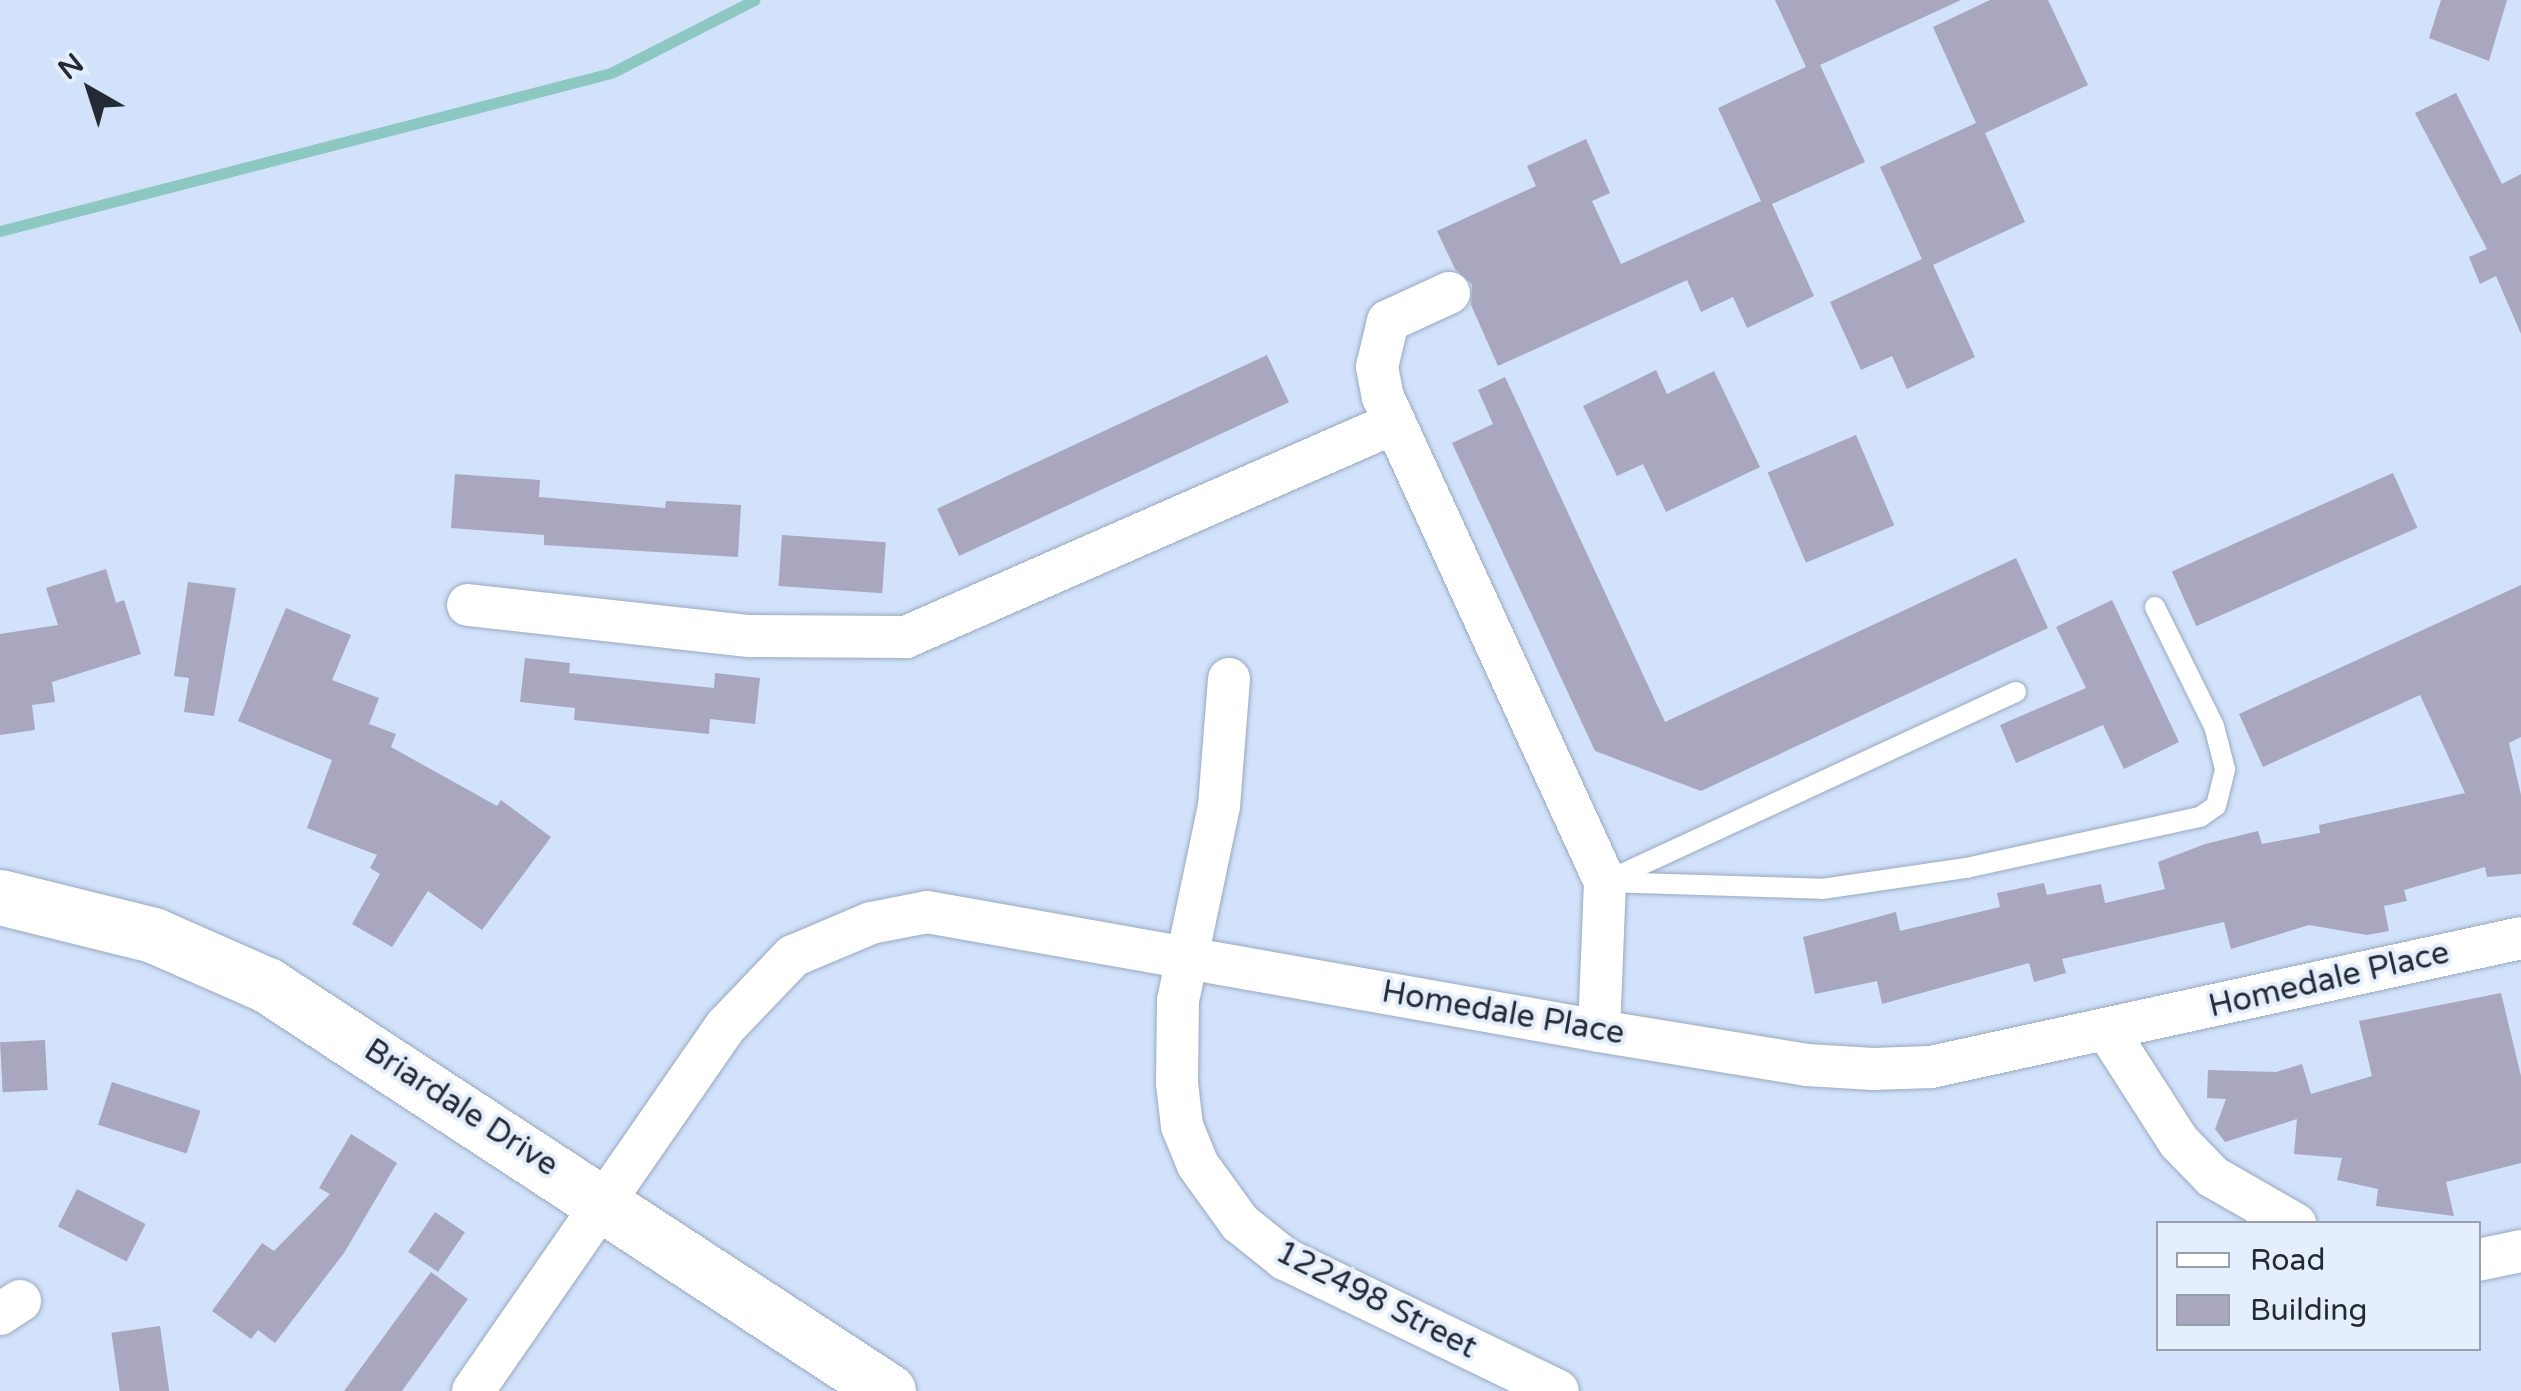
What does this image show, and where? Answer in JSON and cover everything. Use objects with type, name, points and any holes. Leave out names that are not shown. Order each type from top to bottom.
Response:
[{"type":"street","points":[[1449,293],[1388,321],[1377,367],[1392,424],[1605,882],[1599,1031]]},
{"type":"street","points":[[468,605],[751,636],[906,637],[1392,424]]},
{"type":"street","name":"122498 Street","points":[[1228,679],[1218,806],[1186,955],[1176,1040],[1182,1126],[1198,1166],[1231,1212],[1285,1259],[1558,1391]]},
{"type":"street","name":"Briardale Drive","points":[[0,897],[153,935],[267,985],[602,1199],[888,1391]]},
{"type":"street","name":"Homedale Place","points":[[473,1391],[602,1199],[760,986],[793,956],[834,933],[928,912],[1599,1031],[1807,1065],[1872,1069],[1931,1067],[2521,938]]},
{"type":"street","points":[[2107,1030],[2143,1093],[2191,1154],[2239,1194],[2289,1221]]},
{"type":"street","points":[[2481,1259],[2521,1251]]},
{"type":"lane","points":[[1605,882],[1822,889],[1966,868],[2200,816],[2216,806],[2225,769],[2214,726],[2155,606]]},
{"type":"lane","points":[[1605,882],[2016,692]]},
{"type":"building","points":[[1775,0],[1961,0],[1820,65],[1865,162],[1772,204],[1814,296],[1747,328],[1733,297],[1701,312],[1687,280],[1498,366],[1471,305],[1472,284],[1455,269],[1437,231],[1536,186],[1527,166],[1586,139],[1610,193],[1592,201],[1621,264],[1761,201],[1718,108],[1806,67]]},
{"type":"building","points":[[1990,0],[2048,0],[2088,85],[1985,133],[2025,222],[1933,265],[1975,357],[1907,389],[1892,356],[1861,370],[1830,302],[1922,259],[1880,167],[1976,123],[1933,27]]},
{"type":"building","points":[[2441,0],[2507,0],[2489,61],[2429,38]]},
{"type":"building","points":[[2456,93],[2502,184],[2521,174],[2521,334],[2496,276],[2480,284],[2469,257],[2487,249],[2415,113]]},
{"type":"building","points":[[1267,355],[1289,402],[959,556],[937,509]]},
{"type":"building","points":[[1656,370],[1667,394],[1714,371],[1760,467],[1666,512],[1643,464],[1617,476],[1583,406]]},
{"type":"building","points":[[1505,377],[1665,722],[2016,558],[2048,628],[1701,791],[1595,751],[1452,443],[1493,424],[1478,390]]},
{"type":"building","points":[[1856,435],[1894,525],[1806,563],[1768,473]]},
{"type":"building","points":[[2393,473],[2417,528],[2196,626],[2172,571]]},
{"type":"building","points":[[455,474],[540,480],[539,497],[665,508],[666,501],[741,505],[738,557],[544,545],[544,535],[451,528]]},
{"type":"building","points":[[782,535],[886,542],[882,593],[778,586]]},
{"type":"building","points":[[106,569],[116,603],[124,600],[141,654],[52,682],[55,702],[32,705],[35,730],[0,735],[0,634],[58,625],[46,588]]},
{"type":"building","points":[[188,582],[236,588],[214,716],[184,712],[189,678],[174,676]]},
{"type":"building","points":[[2521,585],[2521,737],[2509,743],[2521,795],[2521,874],[2487,877],[2485,867],[2404,890],[2407,901],[2384,906],[2389,931],[2367,935],[2309,925],[2231,949],[2224,922],[2062,959],[2066,973],[2034,982],[2029,963],[1882,1004],[1877,981],[1815,994],[1803,937],[1896,912],[1900,931],[2000,907],[1997,893],[2044,883],[2047,895],[2101,884],[2105,903],[2165,889],[2158,862],[2205,844],[2258,831],[2262,844],[2320,833],[2319,825],[2465,793],[2420,695],[2263,767],[2239,714]]},
{"type":"building","points":[[2112,600],[2179,742],[2124,769],[2103,725],[2016,763],[2000,725],[2086,688],[2056,627]]},
{"type":"building","points":[[286,608],[351,635],[332,680],[379,698],[369,724],[396,734],[391,747],[497,806],[501,800],[551,837],[482,930],[428,891],[392,947],[352,924],[380,874],[370,868],[377,855],[307,828],[332,760],[238,721]]},
{"type":"building","points":[[525,658],[570,663],[569,673],[714,688],[715,673],[760,678],[755,724],[710,719],[709,734],[574,720],[575,708],[520,702]]},
{"type":"building","points":[[2501,993],[2521,1076],[2521,1163],[2446,1182],[2454,1216],[2376,1206],[2378,1189],[2337,1180],[2342,1158],[2294,1154],[2297,1119],[2225,1142],[2215,1129],[2226,1099],[2207,1098],[2208,1070],[2276,1072],[2302,1064],[2311,1094],[2372,1076],[2359,1021]]},
{"type":"building","points":[[45,1040],[48,1090],[3,1092],[0,1042]]},
{"type":"building","points":[[112,1082],[200,1111],[187,1154],[98,1125]]},
{"type":"building","points":[[351,1134],[397,1163],[344,1253],[275,1343],[258,1330],[251,1339],[212,1311],[262,1243],[274,1251],[330,1194],[319,1188]]},
{"type":"building","points":[[77,1189],[146,1224],[127,1261],[58,1226]]},
{"type":"building","points":[[435,1212],[465,1232],[438,1272],[408,1252]]},
{"type":"building","points":[[431,1272],[468,1299],[402,1391],[344,1391]]},
{"type":"building","points":[[160,1326],[169,1391],[120,1391],[111,1333]]},
{"type":"waterway","points":[[0,231],[611,73],[754,0]]}]
